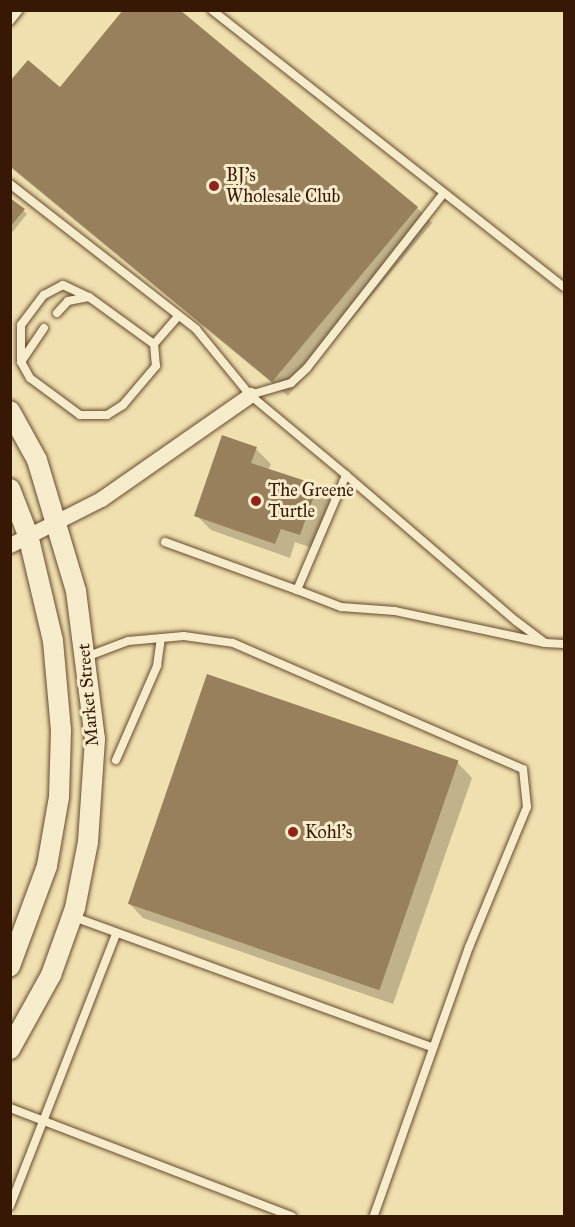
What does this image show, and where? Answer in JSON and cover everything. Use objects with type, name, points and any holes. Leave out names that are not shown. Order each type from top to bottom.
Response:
[{"type":"street","points":[[10,545],[101,498],[250,395]]},
{"type":"street","name":"Market Street","points":[[10,411],[37,460],[58,519],[76,591],[95,739],[88,842],[72,916],[51,975],[10,1049]]},
{"type":"street","name":"Market Street","points":[[10,489],[28,536],[53,640],[61,730],[59,797],[47,866],[10,966]]},
{"type":"lane","points":[[10,21],[19,10]]},
{"type":"lane","points":[[212,10],[564,287]]},
{"type":"lane","points":[[10,184],[178,316],[217,352],[250,395],[545,643]]},
{"type":"lane","points":[[250,395],[275,391],[291,383],[307,368],[443,194]]},
{"type":"lane","points":[[154,344],[89,297],[63,285],[44,295],[21,325],[21,362],[30,378],[80,415],[107,415],[123,405],[156,366],[154,344],[178,316]]},
{"type":"lane","points":[[57,313],[68,301],[89,297]]},
{"type":"lane","points":[[21,362],[44,328]]},
{"type":"lane","points":[[297,590],[346,475]]},
{"type":"lane","points":[[165,542],[341,607],[394,611],[545,643],[564,644]]},
{"type":"lane","points":[[86,657],[128,640],[184,636],[233,643],[523,769],[526,807],[469,947],[374,1216]]},
{"type":"lane","points":[[116,760],[157,666],[161,638]]},
{"type":"lane","points":[[72,916],[433,1048]]},
{"type":"lane","points":[[10,1206],[116,934]]},
{"type":"lane","points":[[10,1108],[292,1216]]},
{"type":"building","name":"BJ's Wholesale Club","points":[[123,10],[180,10],[418,207],[272,382],[10,166],[10,81],[28,60],[60,87]]},
{"type":"building","points":[[10,198],[25,209],[10,227]]},
{"type":"building","name":"The Greene Turtle","points":[[222,435],[257,447],[251,463],[318,485],[300,535],[281,529],[275,544],[194,516]]},
{"type":"building","name":"Kohl's","points":[[207,674],[459,761],[379,990],[128,904]]},
{"type":"place","name":"BJ's Wholesale Club","points":[[214,186]]},
{"type":"place","name":"The Greene Turtle","points":[[256,501]]},
{"type":"place","name":"Kohl's","points":[[293,832]]}]
